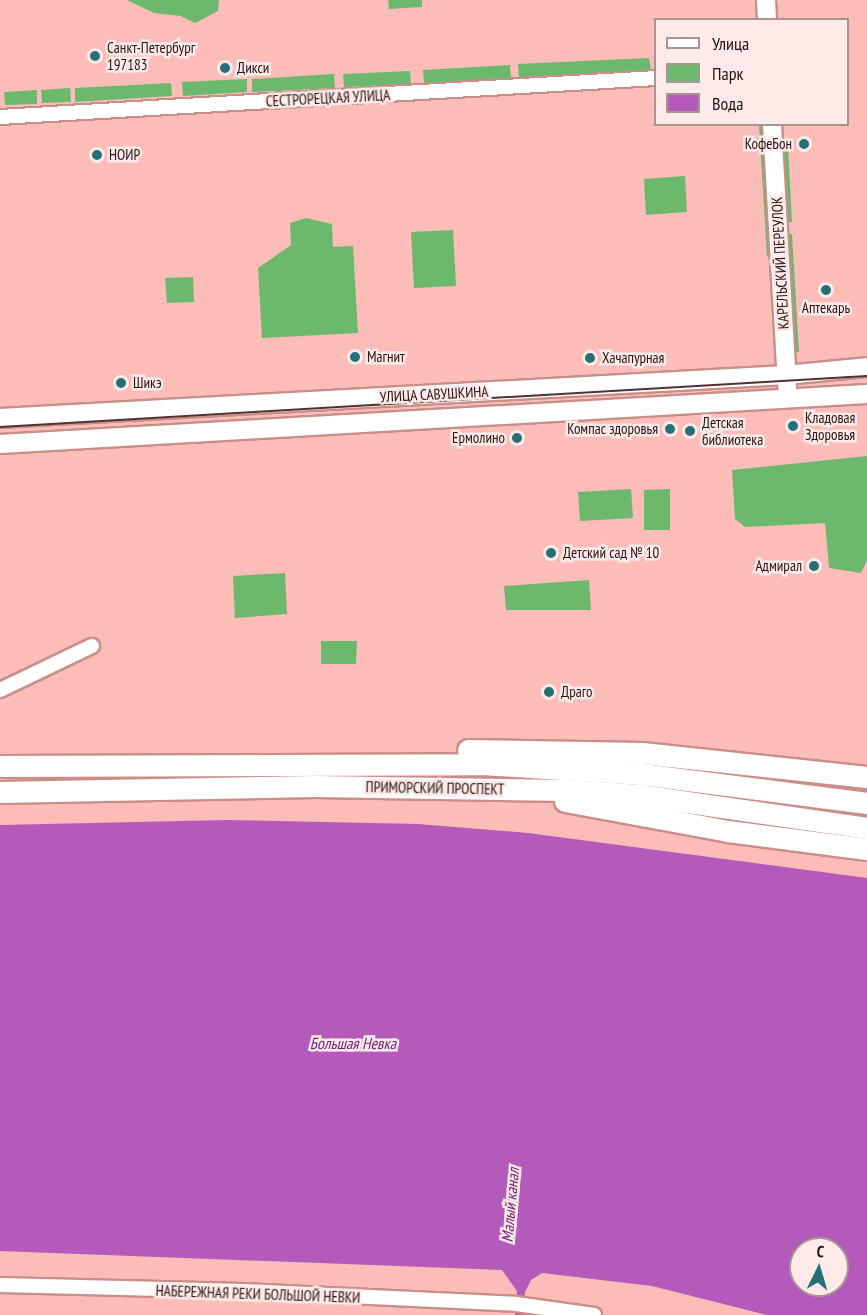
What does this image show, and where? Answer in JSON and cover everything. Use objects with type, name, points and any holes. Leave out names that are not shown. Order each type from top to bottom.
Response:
[{"type":"main road","points":[[766,0],[767,18]]},
{"type":"main road","name":"КАРЕЛЬСКИЙ ПЕРЕУЛОК","points":[[772,126],[788,400]]},
{"type":"main road","name":"УЛИЦА САВУШКИНА","points":[[0,418],[786,375],[867,367]]},
{"type":"main road","name":"УЛИЦА САВУШКИНА","points":[[0,444],[867,394]]},
{"type":"main road","points":[[344,763],[373,751],[607,752],[765,763],[867,777]]},
{"type":"main road","name":"ПРИМОРСКИЙ ПРОСПЕКТ","points":[[0,766],[482,764],[641,774],[867,803]]},
{"type":"main road","name":"ПРИМОРСКИЙ ПРОСПЕКТ","points":[[0,792],[315,786],[491,788],[639,795],[867,828]]},
{"type":"main road","points":[[491,788],[728,831],[867,849]]},
{"type":"street","name":"СЕСТРОРЕЦКАЯ УЛИЦА","points":[[0,117],[654,78]]},
{"type":"street","points":[[0,690],[92,646]]},
{"type":"street","name":"НАБЕРЕЖНАЯ РЕКИ БОЛЬШОЙ НЕВКИ","points":[[0,1285],[520,1305],[594,1315]]},
{"type":"green space","points":[[127,0],[219,0],[218,11],[195,23],[181,16],[154,13]]},
{"type":"green space","points":[[388,0],[422,0],[422,7],[389,9]]},
{"type":"green space","points":[[649,58],[651,71],[519,78],[518,64]]},
{"type":"green space","points":[[510,65],[511,78],[424,83],[423,70]]},
{"type":"green space","points":[[410,71],[411,84],[344,87],[343,74]]},
{"type":"green space","points":[[334,74],[335,88],[252,92],[252,79]]},
{"type":"green space","points":[[247,79],[247,92],[183,96],[182,82]]},
{"type":"green space","points":[[171,83],[172,96],[75,102],[75,88]]},
{"type":"green space","points":[[70,88],[71,102],[42,103],[41,90]]},
{"type":"green space","points":[[37,90],[37,104],[5,105],[4,92]]},
{"type":"green space","points":[[759,126],[765,126],[772,256],[767,256]]},
{"type":"green space","points":[[781,141],[788,146],[792,222],[786,223]]},
{"type":"green space","points":[[685,176],[687,212],[646,215],[644,179]]},
{"type":"green space","points":[[306,218],[332,224],[333,247],[353,246],[358,333],[262,338],[258,268],[291,245],[290,223]]},
{"type":"green space","points":[[453,230],[456,286],[414,288],[411,232]]},
{"type":"green space","points":[[787,234],[792,234],[799,352],[793,352]]},
{"type":"green space","points":[[193,277],[194,302],[167,303],[165,278]]},
{"type":"green space","points":[[867,456],[867,560],[861,573],[829,568],[825,523],[745,527],[735,519],[732,470]]},
{"type":"green space","points":[[631,489],[633,518],[580,521],[578,492]]},
{"type":"green space","points":[[670,489],[670,530],[644,530],[644,490]]},
{"type":"green space","points":[[285,573],[287,614],[235,618],[233,576]]},
{"type":"green space","points":[[589,580],[591,610],[506,610],[504,586]]},
{"type":"green space","points":[[321,641],[357,641],[356,664],[321,664]]},
{"type":"water","name":"Большая Невка","points":[[228,820],[418,824],[528,833],[867,878],[867,1315],[767,1315],[652,1286],[542,1273],[531,1280],[525,1292],[524,1315],[515,1315],[517,1291],[502,1270],[0,1251],[0,825]]},
{"type":"tram line","points":[[0,427],[867,376]]},
{"type":"place","name":"Санкт-Петербург 197183","points":[[95,56]]},
{"type":"place","name":"Дикси","points":[[225,68]]},
{"type":"place","name":"КофеБон","points":[[804,144]]},
{"type":"place","name":"НОИР","points":[[97,155]]},
{"type":"place","name":"Аптекарь","points":[[826,290]]},
{"type":"place","name":"Магнит","points":[[355,357]]},
{"type":"place","name":"Хачапурная","points":[[590,358]]},
{"type":"place","name":"Шикэ","points":[[121,383]]},
{"type":"place","name":"Кладовая Здоровья","points":[[793,426]]},
{"type":"place","name":"Компас здоровья","points":[[670,429]]},
{"type":"place","name":"Детская библиотека","points":[[690,431]]},
{"type":"place","name":"Ермолино","points":[[517,438]]},
{"type":"place","name":"Детский сад № 10","points":[[551,553]]},
{"type":"place","name":"Адмирал","points":[[814,566]]},
{"type":"place","name":"Драго","points":[[549,692]]},
{"type":"water label","name":"Малый канал","points":[[510,1205]]}]
